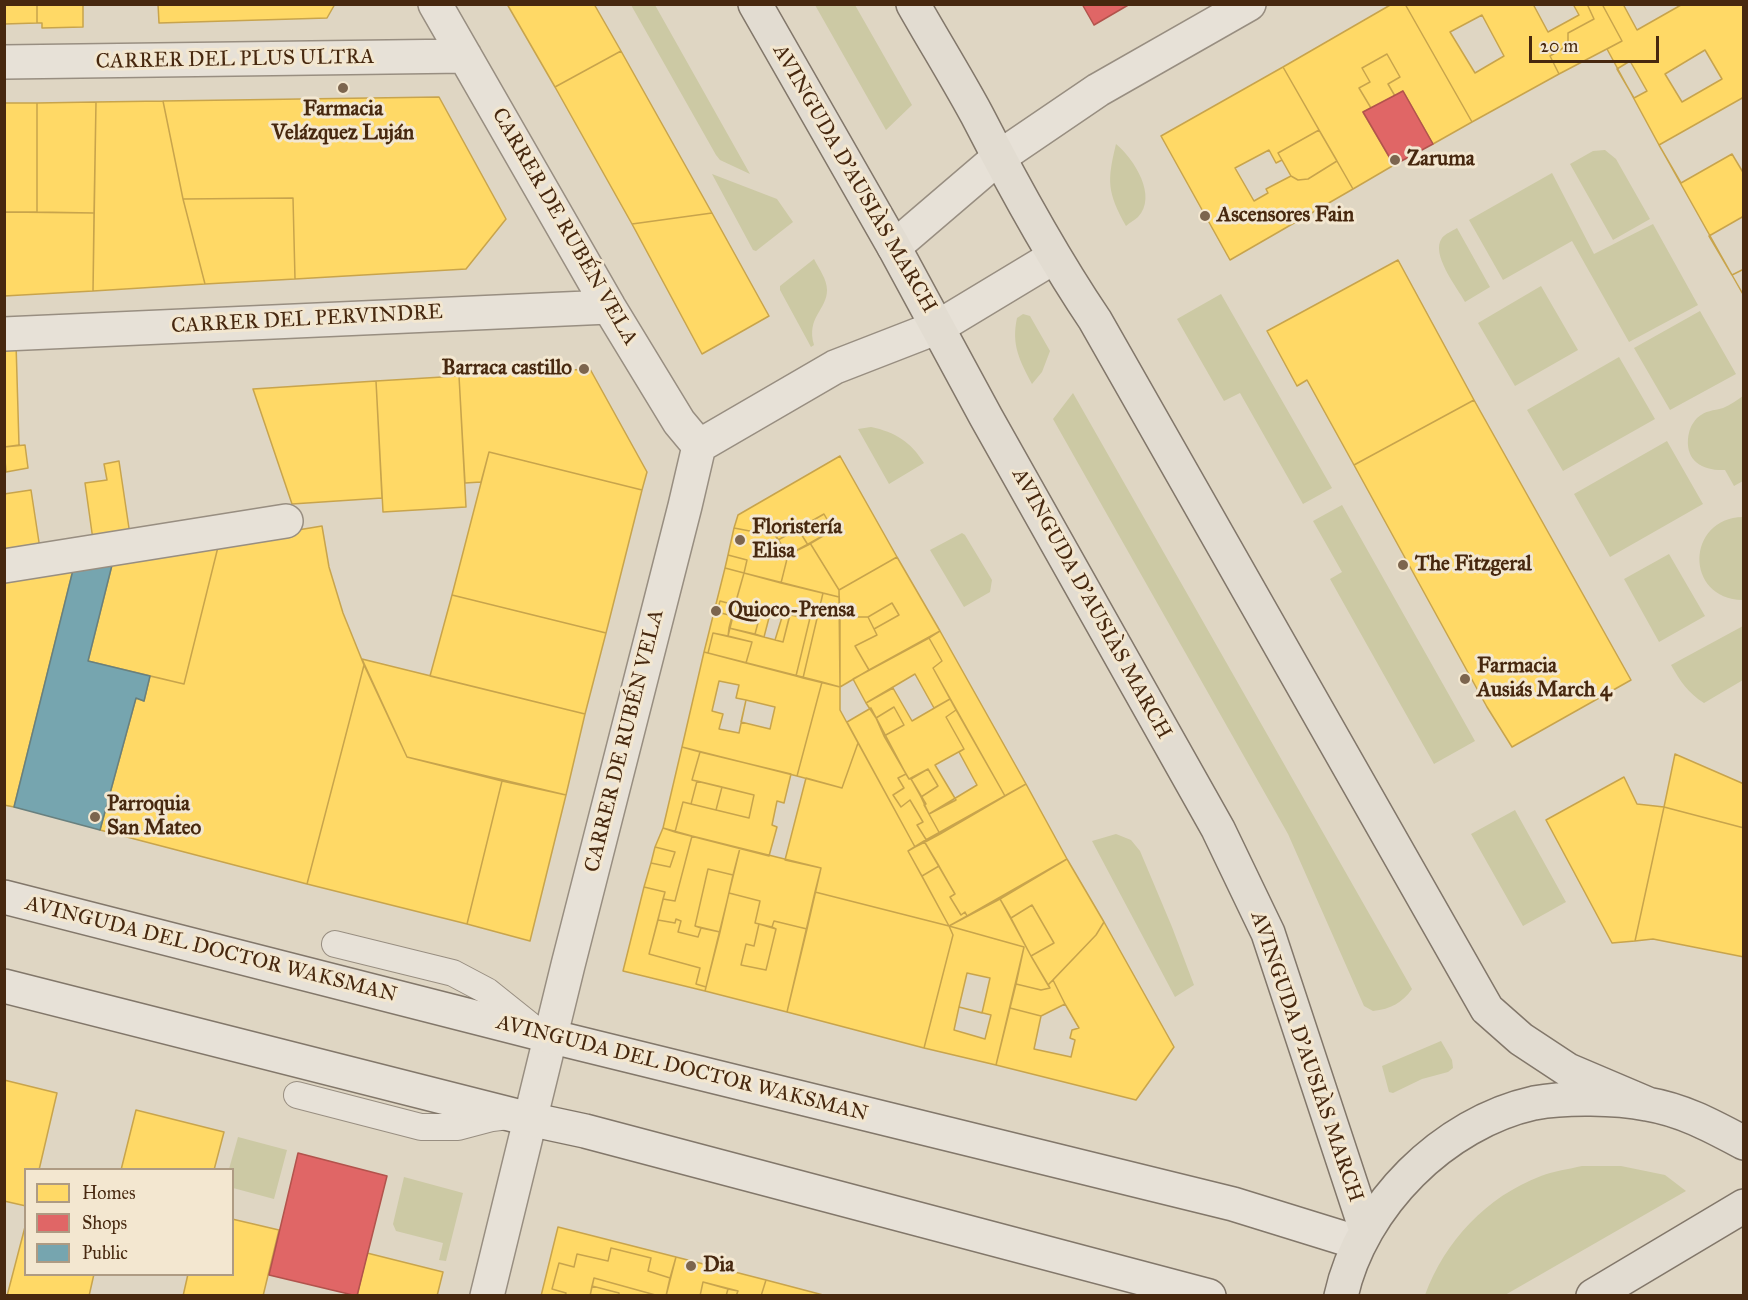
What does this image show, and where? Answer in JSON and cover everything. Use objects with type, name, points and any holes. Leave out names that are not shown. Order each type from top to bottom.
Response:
[{"type":"main road","name":"AVINGUDA D'AUSIÀS MARCH","points":[[755,4],[894,247],[986,417],[1218,829],[1268,933],[1363,1237]]},
{"type":"main road","points":[[913,4],[976,113],[998,158],[1054,257],[1095,320],[1487,1010],[1521,1039],[1568,1070],[1648,1104],[1699,1119],[1743,1143]]},
{"type":"main road","points":[[1341,1296],[1363,1237],[1397,1186],[1437,1149],[1483,1121],[1534,1103],[1590,1099],[1648,1104]]},
{"type":"main road","points":[[1593,1296],[1743,1206]]},
{"type":"street","name":"CARRER DE RUBÉN VELA","points":[[435,4],[609,307],[679,422],[699,446],[548,1036],[524,1117],[487,1296]]},
{"type":"street","points":[[894,247],[998,158],[1098,90],[1249,4]]},
{"type":"street","name":"CARRER DEL PLUS ULTRA","points":[[4,62],[465,56]]},
{"type":"street","points":[[699,446],[835,367],[938,327],[1054,257]]},
{"type":"street","name":"CARRER DEL PERVINDRE","points":[[4,334],[609,307]]},
{"type":"street","points":[[4,566],[286,521]]},
{"type":"street","name":"AVINGUDA DEL DOCTOR WAKSMAN","points":[[4,897],[548,1036],[1363,1237]]},
{"type":"street","points":[[4,986],[585,1131],[1209,1296]]},
{"type":"lane","points":[[335,944],[453,973],[467,979],[487,991],[530,1026],[548,1036]]},
{"type":"lane","points":[[297,1095],[421,1127],[438,1128],[492,1118],[524,1117]]},
{"type":"shaded area","points":[[631,5],[655,5],[750,174],[720,160],[716,155]]},
{"type":"shaded area","points":[[815,5],[855,5],[912,105],[886,130]]},
{"type":"shaded area","points":[[1116,144],[1136,168],[1145,189],[1144,208],[1138,217],[1126,226],[1115,204],[1110,186]]},
{"type":"shaded area","points":[[1605,150],[1616,159],[1650,219],[1613,240],[1570,164],[1593,151]]},
{"type":"shaded area","points":[[1552,173],[1594,254],[1653,224],[1698,305],[1629,342],[1572,241],[1503,280],[1469,220]]},
{"type":"shaded area","points":[[712,174],[777,199],[793,222],[756,251],[753,250]]},
{"type":"shaded area","points":[[1457,228],[1490,287],[1465,302],[1439,253],[1442,238]]},
{"type":"shaded area","points":[[814,259],[824,278],[827,290],[813,327],[814,345],[811,347],[780,290],[780,286]]},
{"type":"shaded area","points":[[1541,286],[1578,350],[1515,386],[1478,323]]},
{"type":"shaded area","points":[[1221,294],[1332,488],[1303,504],[1240,393],[1224,401],[1177,319]]},
{"type":"shaded area","points":[[1700,311],[1736,374],[1670,410],[1634,348]]},
{"type":"shaded area","points":[[1023,314],[1030,316],[1050,351],[1042,372],[1032,384],[1020,360],[1016,345],[1017,318]]},
{"type":"shaded area","points":[[1619,357],[1655,419],[1563,471],[1527,410]]},
{"type":"shaded area","points":[[1073,393],[1412,989],[1396,1005],[1373,1011],[1364,1006],[1288,834],[1053,419]]},
{"type":"shaded area","points":[[1743,396],[1743,481],[1734,486],[1725,470],[1704,467],[1693,459],[1688,447],[1688,439],[1692,425],[1700,415],[1723,408]]},
{"type":"shaded area","points":[[871,427],[902,439],[914,449],[924,463],[889,484],[858,429]]},
{"type":"shaded area","points":[[1667,441],[1703,504],[1610,557],[1574,494]]},
{"type":"shaded area","points":[[1342,505],[1475,741],[1434,764],[1330,579],[1342,572],[1313,521]]},
{"type":"shaded area","points":[[1743,517],[1743,600],[1724,596],[1710,587],[1702,574],[1700,558],[1702,543],[1711,530],[1724,521]]},
{"type":"shaded area","points":[[962,533],[992,580],[990,592],[964,607],[930,550]]},
{"type":"shaded area","points":[[1669,554],[1705,616],[1659,642],[1624,579]]},
{"type":"shaded area","points":[[1743,626],[1743,680],[1704,703],[1685,686],[1671,665]]},
{"type":"shaded area","points":[[1515,810],[1566,902],[1523,926],[1471,834]]},
{"type":"shaded area","points":[[1116,834],[1131,840],[1140,851],[1194,985],[1175,997],[1092,841]]},
{"type":"shaded area","points":[[1441,1041],[1452,1060],[1453,1068],[1393,1093],[1389,1092],[1382,1066]]},
{"type":"shaded area","points":[[238,1137],[287,1150],[274,1199],[234,1188],[234,1168],[229,1168]]},
{"type":"shaded area","points":[[1582,1166],[1621,1166],[1665,1175],[1686,1191],[1505,1295],[1425,1295],[1433,1275],[1456,1239],[1485,1209],[1502,1196],[1541,1176]]},
{"type":"shaded area","points":[[404,1177],[463,1193],[446,1261],[439,1260],[443,1243],[396,1231],[393,1224]]},
{"type":"building: Homes","points":[[4,4],[37,4],[37,23],[4,24]]},
{"type":"building: Homes","points":[[37,4],[83,4],[83,27],[42,28],[42,23],[37,23]]},
{"type":"building: Homes","points":[[158,4],[335,4],[327,18],[159,23]]},
{"type":"building: Homes","points":[[507,4],[594,4],[621,51],[555,87]]},
{"type":"building: Homes","points":[[1392,4],[1405,4],[1472,122],[1433,144],[1403,91],[1395,96],[1388,84],[1400,77],[1387,54],[1362,68],[1370,82],[1359,88],[1371,108],[1363,112],[1394,165],[1353,189],[1283,67]]},
{"type":"building: Homes","points":[[1405,4],[1587,4],[1594,19],[1568,33],[1568,45],[1550,56],[1559,74],[1472,122]]},
{"type":"building: Homes","points":[[1533,4],[1573,4],[1579,15],[1548,32]]},
{"type":"building: Homes","points":[[1587,4],[1602,4],[1622,41],[1559,74],[1550,56],[1568,45],[1568,33],[1594,19]]},
{"type":"building: Homes","points":[[1602,4],[1743,4],[1744,97],[1659,145],[1607,49],[1622,41]]},
{"type":"building: Homes","points":[[1623,4],[1681,4],[1681,5],[1637,30]]},
{"type":"building: Homes","points":[[1482,15],[1504,56],[1475,73],[1450,32]]},
{"type":"building: Homes","points":[[1705,50],[1722,79],[1682,102],[1665,74]]},
{"type":"building: Homes","points":[[621,51],[712,213],[632,224],[555,87]]},
{"type":"building: Homes","points":[[1387,54],[1400,77],[1388,84],[1395,96],[1371,108],[1359,88],[1370,82],[1362,68]]},
{"type":"building: Homes","points":[[1630,61],[1647,91],[1634,98],[1617,69]]},
{"type":"building: Homes","points":[[1283,67],[1319,130],[1278,153],[1291,176],[1298,180],[1308,179],[1337,161],[1353,189],[1230,260],[1161,136]]},
{"type":"building: Homes","points":[[439,97],[506,219],[466,269],[295,279],[293,198],[183,199],[163,101]]},
{"type":"building: Homes","points":[[1744,97],[1744,269],[1732,275],[1659,145]]},
{"type":"building: Homes","points":[[1744,97],[1744,174],[1732,154],[1681,183],[1659,145]]},
{"type":"building: Homes","points":[[163,101],[183,199],[205,284],[93,291],[96,102]]},
{"type":"building: Homes","points":[[96,102],[94,213],[37,212],[37,103]]},
{"type":"building: Homes","points":[[4,103],[37,103],[37,212],[4,212]]},
{"type":"building: Homes","points":[[1319,130],[1337,161],[1308,179],[1298,180],[1291,176],[1278,153]]},
{"type":"building: Homes","points":[[1269,150],[1276,163],[1282,160],[1291,176],[1266,189],[1268,193],[1254,201],[1235,168]]},
{"type":"building: Homes","points":[[293,198],[295,279],[205,284],[183,199]]},
{"type":"building: Homes","points":[[4,212],[94,213],[93,291],[4,296]]},
{"type":"building: Homes","points":[[712,213],[769,316],[702,354],[632,224]]},
{"type":"building: Homes","points":[[1744,216],[1744,269],[1732,275],[1709,236]]},
{"type":"building: Homes","points":[[1398,260],[1474,400],[1354,465],[1307,380],[1297,386],[1267,331]]},
{"type":"building: Homes","points":[[1744,269],[1744,296],[1732,275]]},
{"type":"building: Homes","points":[[1744,269],[1744,296],[1732,275]]},
{"type":"building: Homes","points":[[4,343],[16,343],[19,445],[4,447]]},
{"type":"building: Homes","points":[[590,369],[647,472],[642,490],[489,452],[481,482],[465,483],[459,376]]},
{"type":"building: Homes","points":[[459,376],[466,507],[383,512],[376,381]]},
{"type":"building: Homes","points":[[376,381],[382,498],[292,504],[253,389]]},
{"type":"building: Homes","points":[[1474,400],[1631,680],[1512,747],[1487,707],[1354,465]]},
{"type":"building: Homes","points":[[25,445],[28,468],[6,472],[4,447]]},
{"type":"building: Homes","points":[[489,452],[642,490],[606,633],[452,595]]},
{"type":"building: Homes","points":[[840,456],[897,557],[839,590],[810,543],[833,530],[824,514],[778,540],[769,525],[755,532],[734,528],[738,515]]},
{"type":"building: Homes","points":[[119,461],[130,535],[93,540],[85,483],[107,480],[104,464]]},
{"type":"building: Homes","points":[[31,490],[40,549],[4,555],[4,494]]},
{"type":"building: Homes","points":[[824,514],[833,530],[808,545],[798,529]]},
{"type":"building: Homes","points":[[769,525],[788,555],[781,583],[744,573],[747,560],[728,555],[734,528],[755,532]]},
{"type":"building: Homes","points":[[322,526],[329,567],[343,613],[364,665],[307,884],[100,830],[136,698],[144,701],[150,676],[184,684],[219,543]]},
{"type":"building: Homes","points":[[798,529],[808,545],[788,555],[778,540]]},
{"type":"building: Homes","points":[[219,543],[184,684],[88,661],[113,561]]},
{"type":"building: Homes","points":[[810,543],[839,590],[839,597],[781,583],[788,555]]},
{"type":"building: Homes","points":[[728,555],[747,560],[744,573],[725,568]]},
{"type":"building: Homes","points":[[897,557],[940,631],[869,670],[855,646],[877,635],[874,629],[899,615],[892,603],[868,617],[840,617],[839,590]]},
{"type":"building: Homes","points":[[725,568],[744,573],[735,605],[720,601],[717,612],[733,616],[728,636],[713,633],[708,653],[704,652]]},
{"type":"building: Homes","points":[[73,570],[14,807],[4,805],[4,581]]},
{"type":"building: Homes","points":[[744,573],[823,593],[803,678],[796,676],[810,618],[783,614],[736,601]]},
{"type":"building: Homes","points":[[823,593],[839,597],[840,687],[803,678]]},
{"type":"building: Homes","points":[[452,595],[606,633],[585,714],[430,676]]},
{"type":"building: Homes","points":[[720,601],[735,605],[733,616],[717,612]]},
{"type":"building: Homes","points":[[736,601],[762,608],[755,634],[729,628]]},
{"type":"building: Homes","points":[[892,603],[899,615],[874,629],[868,617]]},
{"type":"building: Homes","points":[[762,608],[771,610],[764,637],[755,634]]},
{"type":"building: Homes","points":[[783,614],[790,615],[783,642],[775,640]]},
{"type":"building: Homes","points":[[790,614],[810,618],[796,676],[746,663],[752,642],[728,636],[729,628],[783,642]]},
{"type":"building: Homes","points":[[840,617],[868,617],[877,635],[855,646],[869,670],[840,687]]},
{"type":"building: Homes","points":[[940,631],[1026,784],[1005,796],[933,668],[942,661],[929,638]]},
{"type":"building: Homes","points":[[713,633],[752,642],[746,663],[708,653]]},
{"type":"building: Homes","points":[[929,638],[942,661],[933,668],[950,699],[934,708],[915,674],[866,703],[853,679]]},
{"type":"building: Homes","points":[[704,652],[822,682],[797,776],[682,747]]},
{"type":"building: Homes","points":[[362,659],[585,714],[566,795],[407,757]]},
{"type":"building: Homes","points":[[364,665],[407,757],[502,781],[467,924],[307,884]]},
{"type":"building: Homes","points":[[719,681],[739,685],[736,698],[746,700],[739,733],[719,729],[723,714],[712,711]]},
{"type":"building: Homes","points":[[822,682],[840,687],[840,710],[858,743],[842,788],[797,776]]},
{"type":"building: Homes","points":[[893,688],[912,721],[950,699],[956,710],[946,717],[964,749],[935,765],[956,800],[929,814],[921,797],[938,786],[928,769],[909,779],[884,736],[904,725],[894,707],[876,718],[866,703]]},
{"type":"building: Homes","points":[[746,700],[775,707],[770,729],[741,722]]},
{"type":"building: Homes","points":[[894,707],[904,725],[884,736],[876,718]]},
{"type":"building: Homes","points":[[871,708],[906,774],[898,778],[904,788],[893,795],[901,807],[910,800],[923,822],[917,825],[927,841],[915,847],[847,722]]},
{"type":"building: Homes","points":[[956,710],[1005,796],[940,834],[929,814],[977,785],[959,752],[964,749],[946,717]]},
{"type":"building: Homes","points":[[858,743],[915,847],[908,851],[949,926],[815,892],[821,868],[785,860],[806,778],[842,788]]},
{"type":"building: Homes","points":[[682,747],[700,752],[692,780],[697,781],[691,804],[683,802],[675,832],[663,828]]},
{"type":"building: Homes","points":[[700,752],[791,774],[784,803],[777,801],[772,825],[777,827],[769,856],[675,832],[683,802],[749,818],[754,795],[692,780]]},
{"type":"building: Homes","points":[[1675,754],[1744,784],[1744,828],[1664,807]]},
{"type":"building: Homes","points":[[928,769],[938,786],[921,797],[911,779]]},
{"type":"building: Homes","points":[[906,774],[926,804],[924,805],[940,834],[927,841],[917,825],[923,822],[910,800],[901,807],[893,795],[904,788],[898,778]]},
{"type":"building: Homes","points":[[1624,777],[1637,804],[1664,807],[1635,941],[1612,943],[1546,820]]},
{"type":"building: Homes","points":[[502,781],[566,795],[530,941],[467,924]]},
{"type":"building: Homes","points":[[697,781],[722,787],[716,810],[691,804]]},
{"type":"building: Homes","points":[[1026,784],[1067,859],[967,916],[965,912],[961,915],[950,897],[955,894],[924,841]]},
{"type":"building: Homes","points":[[722,787],[754,795],[749,818],[716,810]]},
{"type":"building: Homes","points":[[1664,807],[1744,828],[1744,957],[1653,939],[1635,941]]},
{"type":"building: Homes","points":[[663,828],[692,836],[675,901],[663,899],[665,892],[644,887],[651,863],[670,867],[675,852],[655,847]]},
{"type":"building: Homes","points":[[692,836],[740,848],[733,875],[708,869],[695,926],[701,928],[698,937],[678,932],[681,921],[676,919],[675,923],[658,920],[663,899],[675,901]]},
{"type":"building: Homes","points":[[924,841],[939,866],[922,876],[908,851]]},
{"type":"building: Homes","points":[[655,847],[675,852],[670,867],[651,863]]},
{"type":"building: Homes","points":[[740,848],[821,868],[807,929],[774,921],[772,927],[755,923],[760,901],[729,893]]},
{"type":"building: Homes","points":[[1067,859],[1104,922],[1096,935],[1048,985],[1031,956],[1054,943],[1032,905],[1011,918],[1000,899]]},
{"type":"building: Homes","points":[[939,866],[955,894],[950,897],[961,915],[965,912],[967,916],[949,926],[922,876]]},
{"type":"building: Homes","points":[[708,869],[733,875],[720,932],[695,926]]},
{"type":"building: Homes","points":[[644,887],[665,892],[649,954],[700,968],[696,984],[706,987],[705,991],[623,971]]},
{"type":"building: Homes","points":[[815,892],[949,926],[953,935],[924,1048],[787,1012]]},
{"type":"building: Homes","points":[[729,893],[760,901],[755,923],[759,924],[754,946],[746,944],[741,965],[766,970],[776,929],[772,927],[774,921],[807,929],[787,1012],[705,991]]},
{"type":"building: Homes","points":[[1000,899],[1050,988],[1041,990],[1016,984],[1024,947],[949,926]]},
{"type":"building: Homes","points":[[1032,905],[1054,943],[1031,956],[1011,918]]},
{"type":"building: Homes","points":[[676,919],[681,921],[678,932],[698,937],[701,928],[720,932],[706,987],[696,984],[700,968],[649,954],[658,920],[675,923]]},
{"type":"building: Homes","points":[[1104,922],[1174,1047],[1136,1100],[996,1065],[1010,1008],[1041,1016],[1065,1004],[1053,980],[1096,935]]},
{"type":"building: Homes","points":[[759,924],[776,929],[766,970],[741,965],[746,944],[754,946]]},
{"type":"building: Homes","points":[[949,926],[1024,947],[996,1065],[924,1048],[953,935]]},
{"type":"building: Homes","points":[[967,973],[990,978],[982,1013],[959,1007]]},
{"type":"building: Homes","points":[[1053,980],[1065,1004],[1041,1016],[1010,1008],[1016,984],[1041,990],[1050,988],[1048,985]]},
{"type":"building: Homes","points":[[1065,1004],[1079,1028],[1072,1030],[1070,1038],[1075,1040],[1071,1057],[1034,1049],[1041,1016]]},
{"type":"building: Homes","points":[[959,1007],[991,1015],[985,1039],[954,1030]]},
{"type":"building: Homes","points":[[4,1080],[57,1093],[39,1168],[24,1168],[24,1206],[4,1201]]},
{"type":"building: Homes","points":[[136,1110],[224,1132],[215,1168],[122,1168]]},
{"type":"building: Homes","points":[[234,1219],[279,1230],[263,1296],[183,1296],[188,1276],[234,1276]]},
{"type":"building: Homes","points":[[558,1227],[676,1257],[670,1278],[648,1271],[651,1258],[611,1248],[608,1261],[577,1254],[574,1267],[559,1263],[552,1289],[566,1293],[565,1296],[541,1296]]},
{"type":"building: Homes","points":[[24,1231],[24,1276],[94,1276],[89,1296],[7,1296]]},
{"type":"building: Homes","points":[[611,1248],[651,1258],[648,1271],[670,1278],[666,1296],[594,1278],[590,1296],[565,1296],[566,1293],[552,1289],[559,1263],[574,1267],[577,1254],[608,1261]]},
{"type":"building: Homes","points":[[367,1253],[443,1272],[437,1296],[357,1296]]},
{"type":"building: Homes","points":[[676,1257],[766,1280],[761,1296],[736,1296],[738,1291],[703,1282],[700,1296],[666,1296]]},
{"type":"building: Homes","points":[[594,1278],[659,1296],[619,1296],[619,1293],[592,1286]]},
{"type":"building: Homes","points":[[766,1280],[827,1296],[761,1296]]},
{"type":"building: Homes","points":[[703,1282],[728,1289],[726,1296],[700,1296]]},
{"type":"building: Homes","points":[[592,1286],[619,1293],[619,1296],[590,1296]]},
{"type":"building: Homes","points":[[728,1289],[738,1291],[736,1296],[726,1296]]},
{"type":"building: Shops","points":[[1082,4],[1130,4],[1094,25]]},
{"type":"building: Shops","points":[[1403,91],[1433,144],[1394,165],[1363,112]]},
{"type":"building: Shops","points":[[298,1153],[387,1176],[357,1296],[269,1275]]},
{"type":"building: Public","points":[[113,561],[88,661],[150,676],[144,701],[136,698],[100,830],[14,807],[74,566]]},
{"type":"place","name":"Farmacia Velázquez Luján","points":[[343,88]]},
{"type":"place","name":"Zaruma","points":[[1395,160]]},
{"type":"place","name":"Ascensores Fain","points":[[1205,216]]},
{"type":"place","name":"Barraca castillo","points":[[584,369]]},
{"type":"place","name":"Floristería Elisa","points":[[740,540]]},
{"type":"place","name":"The Fitzgeral","points":[[1403,565]]},
{"type":"place","name":"Quioco-Prensa","points":[[716,611]]},
{"type":"place","name":"Farmacia Ausiás March 4","points":[[1465,679]]},
{"type":"place","name":"Parroquia San Mateo","points":[[95,817]]},
{"type":"place","name":"Dia","points":[[691,1266]]}]
